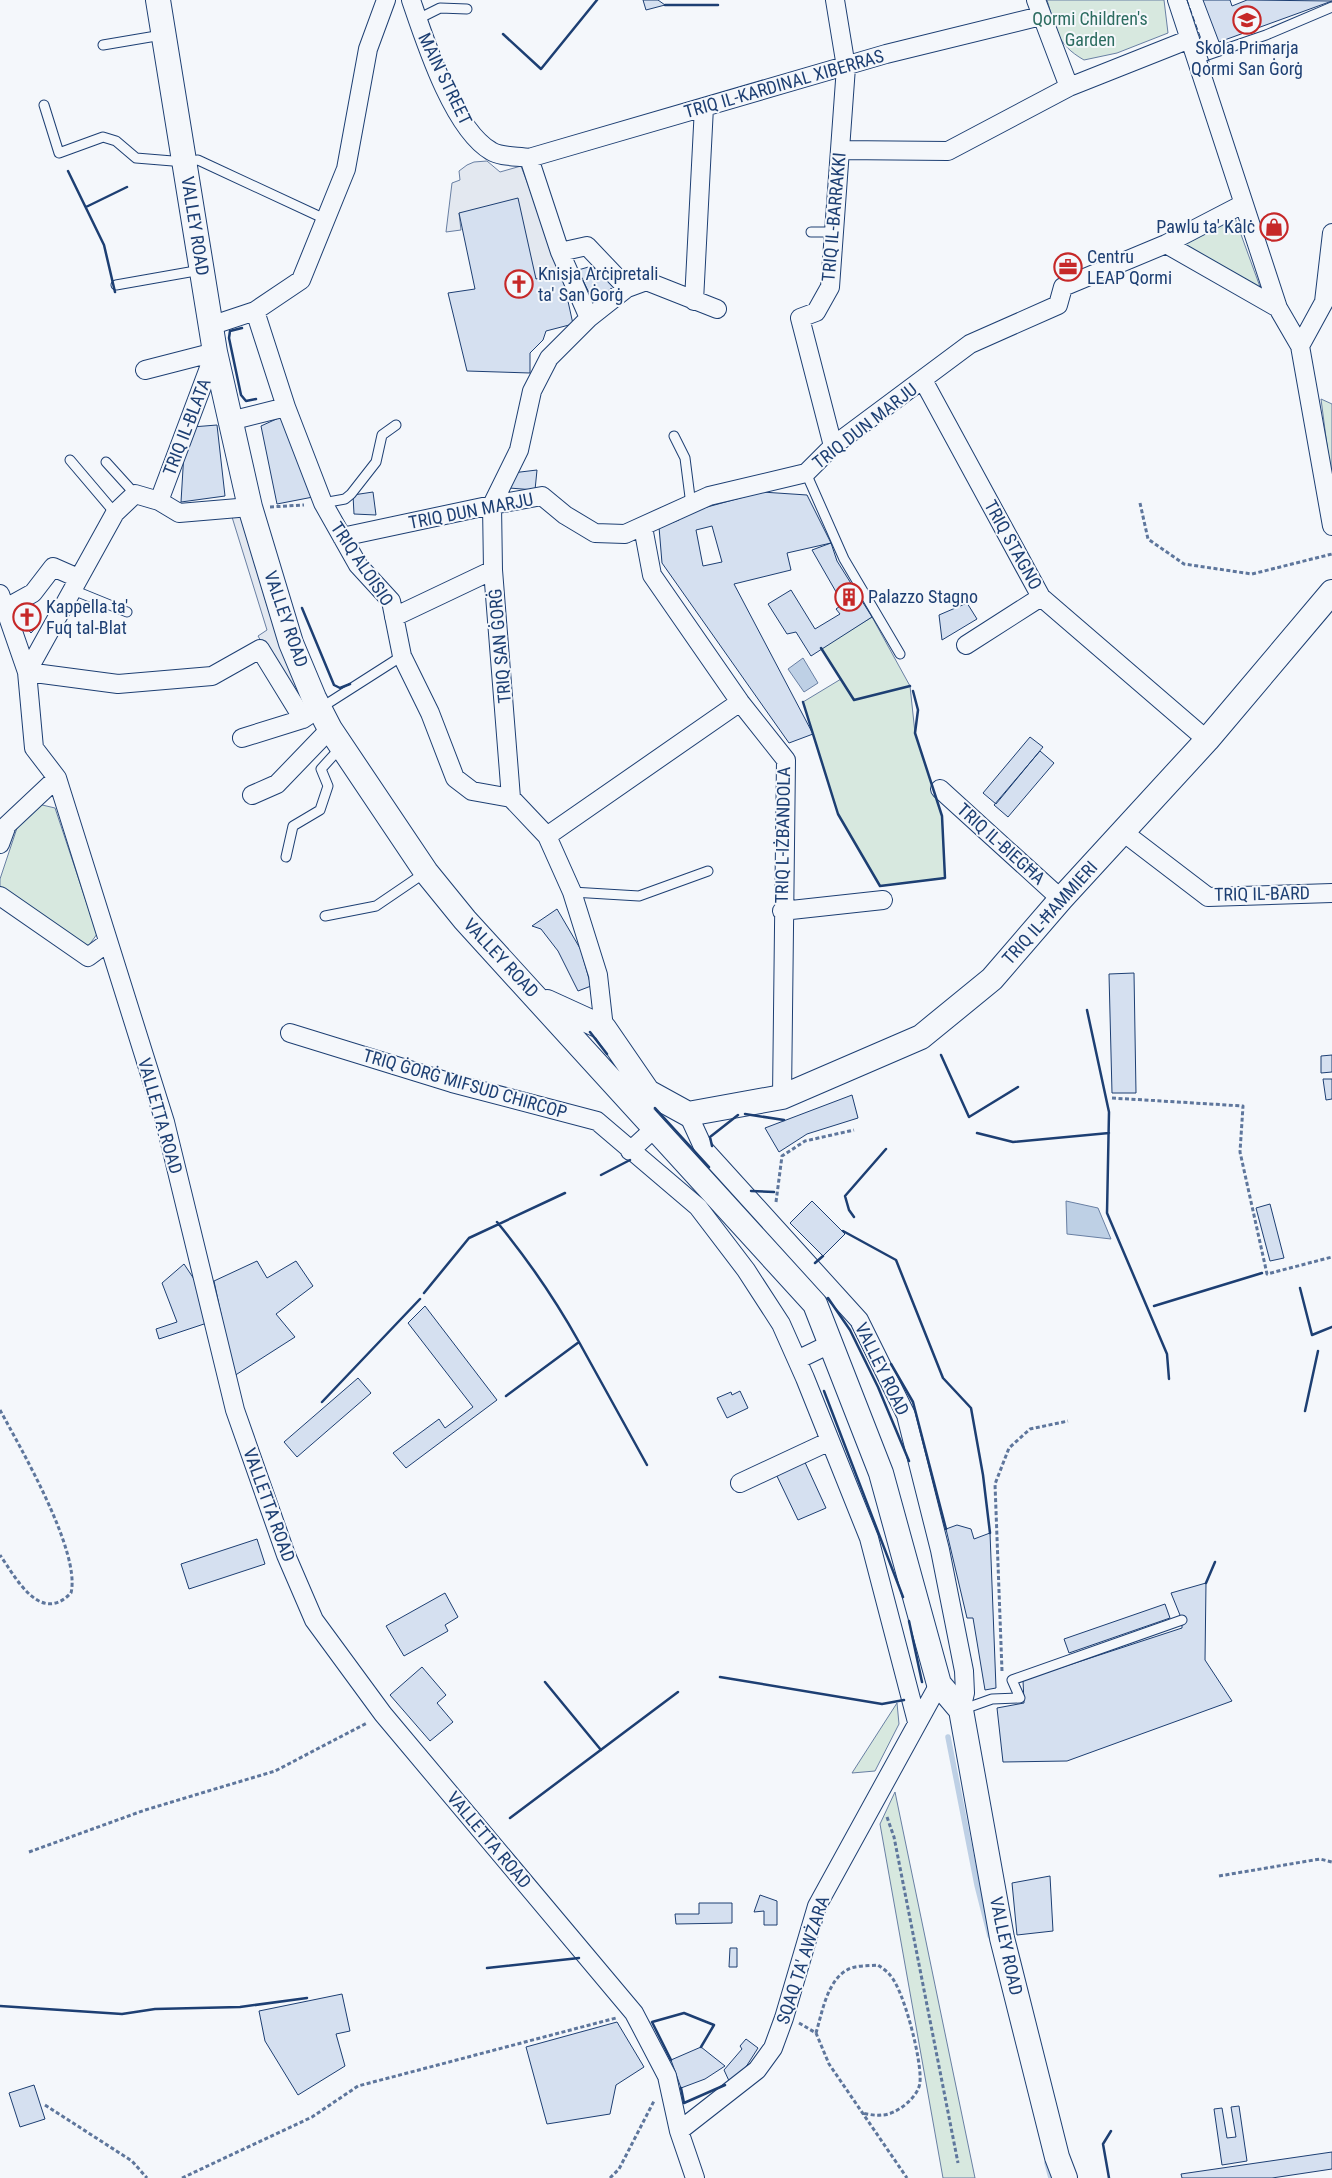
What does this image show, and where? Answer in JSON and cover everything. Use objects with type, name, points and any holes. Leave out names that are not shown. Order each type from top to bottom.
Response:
[{"type":"street","name":"VALLEY ROAD","points":[[158,0],[210,326],[230,421],[250,507],[291,643],[324,726],[426,872],[465,920],[815,1304],[881,1473],[939,1684],[961,1710]]},
{"type":"street","points":[[210,326],[255,311],[301,280],[346,169],[368,49],[386,0]]},
{"type":"street","name":"MAIN STREET","points":[[411,0],[422,36],[440,76],[455,107],[474,137],[492,152],[529,158]]},
{"type":"street","name":"TRIQ IL-BARRAKKI","points":[[833,446],[800,318],[816,312],[830,287],[846,66],[835,0]]},
{"type":"street","points":[[1177,0],[1278,308],[1300,346],[1332,526]]},
{"type":"street","points":[[1039,8],[1069,87]]},
{"type":"street","name":"TRIQ IL-KARDINAL XIBERRAS","points":[[529,158],[1039,8]]},
{"type":"street","points":[[840,150],[948,151],[1069,87],[1190,38]]},
{"type":"street","points":[[694,301],[704,107]]},
{"type":"street","points":[[529,158],[560,252],[589,318]]},
{"type":"street","name":"TRIQ DUN MARJU","points":[[342,537],[542,496],[565,515],[595,533],[625,534],[709,496],[806,473],[833,446],[970,344],[1058,305],[1063,287],[1166,244],[1243,204]]},
{"type":"street","points":[[1300,346],[1324,302],[1332,233]]},
{"type":"street","points":[[1166,244],[1278,308]]},
{"type":"street","points":[[560,252],[587,246],[626,288]]},
{"type":"street","name":"TRIQ SAN ĠORĠ","points":[[511,798],[493,570],[492,505],[519,450],[532,391],[548,358],[589,318],[626,288],[646,281],[718,309]]},
{"type":"street","name":"TRIQ ALOISIO","points":[[255,311],[286,407],[323,503],[358,564],[391,601],[402,656],[430,713],[455,778],[472,791],[511,798]]},
{"type":"street","points":[[145,370],[215,352]]},
{"type":"street","name":"TRIQ IL-BLATA","points":[[159,501],[215,352]]},
{"type":"street","name":"TRIQ STAGNO","points":[[923,380],[1041,597],[1207,740]]},
{"type":"street","points":[[230,421],[286,407]]},
{"type":"street","points":[[250,507],[180,513],[159,501],[135,494],[115,513],[27,672],[118,684],[212,676],[260,649],[324,726]]},
{"type":"street","name":"TRIQ L-IŻBANDOLA","points":[[643,527],[652,575],[740,702],[786,760],[782,911],[782,1097]]},
{"type":"street","points":[[2,601],[33,592],[53,567],[76,584]]},
{"type":"street","points":[[394,617],[493,570]]},
{"type":"street","name":"TRIQ IL-ĦAMMIERI","points":[[688,1114],[782,1097],[921,1037],[992,979],[1061,899],[1207,740],[1332,592]]},
{"type":"street","points":[[966,645],[1041,597]]},
{"type":"street","name":"VALLETTA ROAD","points":[[2,601],[27,672],[34,748],[56,778],[165,1122],[235,1410],[283,1546],[314,1620],[383,1714],[634,2013],[667,2076],[679,2132],[695,2178]]},
{"type":"street","points":[[547,836],[740,702]]},
{"type":"street","points":[[242,738],[324,726]]},
{"type":"street","points":[[252,795],[277,784],[324,726]]},
{"type":"street","points":[[0,844],[7,825],[56,778]]},
{"type":"street","name":"TRIQ IL-BIEGĦA","points":[[940,789],[1061,899]]},
{"type":"street","points":[[511,798],[547,836],[572,892],[598,975],[604,1028],[648,1092],[688,1114]]},
{"type":"street","name":"TRIQ IL-BARD","points":[[1123,832],[1208,897],[1332,893]]},
{"type":"street","points":[[0,896],[88,957],[107,943]]},
{"type":"street","points":[[782,911],[883,900]]},
{"type":"street","points":[[538,998],[604,1028]]},
{"type":"street","name":"TRIQ ĠORĠ MIFSUD CHIRCOP","points":[[290,1033],[452,1083],[597,1121],[630,1150]]},
{"type":"street","name":"VALLEY ROAD","points":[[688,1114],[704,1149],[859,1320],[906,1415],[940,1550],[964,1671],[965,1693],[961,1710],[1002,1938],[1057,2157],[1065,2178]]},
{"type":"street","points":[[655,1128],[630,1150],[698,1207],[746,1270],[781,1324],[797,1360],[869,1538],[917,1722]]},
{"type":"street","name":"VALLEY ROAD","points":[[797,1360],[830,1344]]},
{"type":"street","points":[[740,1482],[830,1441]]},
{"type":"street","name":"SQAQ TA' AWŻARA","points":[[679,2132],[758,2070],[773,2048],[784,2018],[817,1906],[939,1684]]},
{"type":"lane","points":[[1196,59],[1266,35],[1332,7]]},
{"type":"lane","points":[[418,19],[440,8],[467,9]]},
{"type":"lane","points":[[103,46],[165,35]]},
{"type":"lane","points":[[44,105],[59,153],[103,137],[116,142],[136,158],[185,162],[198,160],[325,219]]},
{"type":"lane","points":[[811,232],[834,232]]},
{"type":"lane","points":[[116,286],[202,270]]},
{"type":"lane","points":[[323,503],[348,497],[376,462],[382,435],[396,425]]},
{"type":"lane","points":[[674,436],[685,458],[691,505]]},
{"type":"lane","points":[[70,460],[115,513]]},
{"type":"lane","points":[[106,462],[135,494]]},
{"type":"lane","points":[[806,473],[844,559],[900,654]]},
{"type":"lane","points":[[76,584],[127,612]]},
{"type":"lane","points":[[286,857],[292,826],[320,810],[328,786],[321,769],[324,726],[402,656]]},
{"type":"lane","points":[[572,892],[639,896],[708,871]]},
{"type":"lane","points":[[325,916],[376,906],[426,872]]},
{"type":"lane","points":[[961,1710],[992,1700],[1020,1698],[1012,1680],[1182,1620]]},
{"type":"path","points":[[250,507],[323,503]]},
{"type":"path","points":[[1140,503],[1148,539],[1184,564],[1252,574],[1332,554]]},
{"type":"path","points":[[1112,1098],[1243,1106],[1240,1152],[1267,1274],[1332,1257]]},
{"type":"path","points":[[772,1224],[782,1156],[805,1141],[854,1130]]},
{"type":"path","points":[[0,1410],[25,1455],[66,1544],[72,1570],[71,1593],[64,1600],[55,1604],[45,1604],[33,1598],[0,1555]]},
{"type":"path","points":[[1003,1699],[995,1484],[1008,1448],[1030,1429],[1068,1421]]},
{"type":"path","points":[[30,1852],[145,1810],[275,1772],[383,1714]]},
{"type":"path","points":[[879,1793],[894,1837],[958,2163]]},
{"type":"path","points":[[1219,1876],[1320,1859],[1332,1862]]},
{"type":"path","points":[[816,2033],[825,2004],[837,1978],[848,1969],[878,1965],[891,1976],[902,1998],[914,2038],[920,2083],[914,2096],[901,2107],[883,2116],[862,2113]]},
{"type":"path","points":[[182,2178],[312,2117],[358,2086],[634,2013]]},
{"type":"path","points":[[784,2018],[800,2023],[816,2033],[829,2064],[907,2178]]},
{"type":"path","points":[[610,2178],[618,2169],[667,2076]]},
{"type":"path","points":[[46,2105],[132,2161],[147,2178]]},
{"type":"green space","name":"Qormi Children's Garden","points":[[1047,0],[1164,0],[1168,33],[1117,53],[1084,60],[1062,42],[1055,28]]},
{"type":"green space","points":[[1235,218],[1263,295],[1182,245]]},
{"type":"green space","points":[[1321,399],[1332,404],[1332,484]]},
{"type":"green space","points":[[872,617],[910,686],[915,733],[942,816],[945,878],[880,886],[838,814],[803,702],[841,679],[821,648]]},
{"type":"green space","points":[[38,804],[55,808],[97,934],[87,948],[0,886],[0,879],[18,825]]},
{"type":"green space","points":[[897,1703],[899,1724],[875,1771],[852,1773]]},
{"type":"green space","points":[[895,1792],[975,2178],[943,2178],[880,1824]]},
{"type":"shaded area","points":[[487,161],[500,172],[521,166],[562,274],[536,279],[459,213],[461,230],[446,232],[452,183],[460,180],[459,171],[467,165],[474,162]]},
{"type":"shaded area","points":[[241,516],[266,602],[302,703],[298,705],[258,636],[267,630],[232,517]]},
{"type":"water","points":[[803,658],[818,683],[804,692],[788,669]]},
{"type":"water","points":[[1066,1201],[1098,1208],[1111,1239],[1067,1234]]},
{"type":"building","points":[[643,0],[658,0],[665,5],[646,10]]},
{"type":"building","points":[[1203,0],[1230,0],[1232,6],[1247,0],[1332,1],[1219,42]]},
{"type":"building","name":"Knisja Arċipretali ta' San Ġorġ","points":[[518,198],[536,279],[562,274],[573,324],[546,331],[543,340],[530,353],[530,373],[467,371],[448,293],[475,289],[459,213]]},
{"type":"building","points":[[592,266],[617,288],[594,303],[578,270]]},
{"type":"building","points":[[283,416],[313,497],[277,504],[261,426]]},
{"type":"building","points":[[217,425],[225,496],[181,502],[184,452],[192,427]]},
{"type":"building","points":[[537,470],[535,490],[509,488],[512,473]]},
{"type":"building","points":[[373,492],[376,515],[354,514],[353,495]]},
{"type":"building","points":[[762,492],[807,495],[831,543],[787,553],[791,570],[734,584],[813,734],[789,743],[662,563],[659,527],[679,520],[678,515]],"holes":[[[712,526],[722,562],[703,566],[696,530]]]},
{"type":"building","name":"Palazzo Stagno","points":[[831,543],[837,561],[872,617],[811,656],[796,632],[787,634],[768,604],[791,590],[815,629],[840,614],[836,609],[843,604],[812,550]]},
{"type":"building","name":"Kappella ta' Fuq tal-Blat","points":[[26,601],[40,614],[36,619],[40,623],[31,633],[14,614]]},
{"type":"building","points":[[967,603],[977,619],[942,640],[939,615]]},
{"type":"building","points":[[1030,737],[1043,747],[996,804],[983,793]]},
{"type":"building","points":[[1040,751],[1054,763],[1008,817],[994,805]]},
{"type":"building","points":[[557,909],[581,950],[591,986],[578,991],[558,951],[541,929],[532,926]]},
{"type":"building","points":[[1134,973],[1136,1093],[1112,1093],[1109,974]]},
{"type":"building","points":[[1332,1055],[1332,1072],[1321,1073],[1321,1056]]},
{"type":"building","points":[[1323,1079],[1332,1079],[1332,1099],[1326,1100]]},
{"type":"building","points":[[852,1095],[858,1118],[807,1134],[779,1152],[765,1128]]},
{"type":"building","points":[[812,1201],[845,1234],[823,1256],[790,1223]]},
{"type":"building","points":[[1270,1204],[1284,1258],[1270,1261],[1256,1208]]},
{"type":"building","points":[[257,1261],[267,1278],[296,1261],[313,1286],[276,1314],[295,1337],[234,1376],[214,1281]]},
{"type":"building","points":[[184,1264],[200,1288],[207,1323],[159,1339],[156,1329],[177,1322],[162,1283]]},
{"type":"building","points":[[425,1306],[497,1400],[406,1468],[393,1453],[439,1419],[445,1428],[473,1407],[408,1323]]},
{"type":"building","points":[[358,1378],[371,1393],[297,1457],[284,1442]]},
{"type":"building","points":[[740,1391],[748,1408],[727,1418],[717,1398],[731,1392],[732,1395]]},
{"type":"building","points":[[803,1458],[826,1508],[798,1520],[775,1472]]},
{"type":"building","points":[[957,1525],[971,1529],[974,1539],[990,1533],[996,1688],[985,1690],[973,1618],[967,1618],[946,1529]]},
{"type":"building","points":[[257,1539],[265,1564],[189,1589],[181,1564]]},
{"type":"building","points":[[1206,1583],[1205,1660],[1232,1701],[1067,1761],[1003,1762],[997,1708],[1024,1703],[1023,1680],[1182,1628],[1182,1620],[1171,1593]]},
{"type":"building","points":[[445,1593],[458,1617],[445,1625],[448,1631],[404,1656],[386,1626]]},
{"type":"building","points":[[1165,1604],[1170,1618],[1069,1653],[1064,1639]]},
{"type":"building","points":[[422,1667],[446,1695],[437,1703],[453,1722],[430,1741],[390,1695]]},
{"type":"building","points":[[1050,1876],[1053,1931],[1017,1935],[1012,1883]]},
{"type":"building","points":[[760,1895],[777,1901],[777,1925],[764,1925],[764,1911],[754,1912]]},
{"type":"building","points":[[699,1903],[732,1903],[732,1923],[676,1924],[675,1914],[699,1914]]},
{"type":"building","points":[[730,1948],[737,1948],[737,1967],[729,1967]]},
{"type":"building","points":[[342,1994],[350,2031],[336,2034],[345,2066],[298,2095],[265,2041],[259,2011]]},
{"type":"building","points":[[617,2022],[644,2067],[616,2085],[610,2114],[547,2124],[526,2047]]},
{"type":"building","points":[[746,2039],[758,2048],[744,2070],[730,2083],[724,2070],[742,2049],[740,2046]]},
{"type":"building","points":[[701,2047],[725,2066],[705,2079],[681,2088],[671,2060]]},
{"type":"building","points":[[34,2085],[45,2119],[20,2127],[9,2093]]},
{"type":"building","points":[[1239,2106],[1247,2161],[1222,2165],[1214,2109],[1222,2108],[1227,2138],[1236,2137],[1231,2107]]},
{"type":"building","points":[[1332,2152],[1332,2169],[1272,2178],[1182,2178],[1181,2174]]},
{"type":"waterway","points":[[948,1737],[977,1885],[990,1936]]},
{"type":"waterway","points":[[1047,2163],[1051,2178]]},
{"type":"fence","points":[[1187,0],[1210,64]]},
{"type":"wall","points":[[503,34],[541,69],[597,0]]},
{"type":"wall","points":[[665,5],[718,5]]},
{"type":"wall","points":[[68,171],[104,245],[115,292]]},
{"type":"wall","points":[[86,207],[127,187]]},
{"type":"wall","points":[[242,328],[230,331],[229,338],[241,395],[246,401],[256,399]]},
{"type":"wall","points":[[302,608],[334,685],[340,688],[350,684]]},
{"type":"wall","points":[[821,648],[854,700],[910,686]]},
{"type":"wall","points":[[803,702],[838,814],[880,886],[945,878],[942,816],[915,733],[918,710],[913,691]]},
{"type":"wall","points":[[1087,1010],[1109,1112],[1107,1213],[1167,1354],[1169,1379]]},
{"type":"wall","points":[[590,1032],[607,1054]]},
{"type":"wall","points":[[941,1055],[969,1117],[1018,1087]]},
{"type":"wall","points":[[655,1108],[709,1167]]},
{"type":"wall","points":[[745,1114],[784,1120]]},
{"type":"wall","points":[[712,1146],[710,1137],[738,1115]]},
{"type":"wall","points":[[977,1133],[1013,1142],[1109,1133]]},
{"type":"wall","points":[[854,1217],[849,1210],[845,1196],[886,1149]]},
{"type":"wall","points":[[601,1175],[630,1160]]},
{"type":"wall","points":[[751,1191],[774,1192]]},
{"type":"wall","points":[[424,1293],[469,1238],[565,1193]]},
{"type":"wall","points":[[497,1222],[541,1280],[579,1342]]},
{"type":"wall","points":[[843,1231],[896,1260],[943,1378],[971,1408],[983,1475],[990,1533]]},
{"type":"wall","points":[[815,1263],[823,1256]]},
{"type":"wall","points":[[1154,1306],[1262,1273]]},
{"type":"wall","points":[[1300,1288],[1312,1335],[1332,1327]]},
{"type":"wall","points":[[828,1298],[850,1330],[878,1387],[909,1461]]},
{"type":"wall","points":[[322,1402],[420,1299]]},
{"type":"wall","points":[[506,1396],[579,1342],[647,1465]]},
{"type":"wall","points":[[1305,1411],[1318,1351]]},
{"type":"wall","points":[[891,1364],[913,1402],[946,1529]]},
{"type":"wall","points":[[824,1391],[903,1597]]},
{"type":"wall","points":[[1206,1583],[1215,1562]]},
{"type":"wall","points":[[909,1621],[922,1682]]},
{"type":"wall","points":[[720,1677],[882,1704],[904,1700]]},
{"type":"wall","points":[[545,1682],[601,1750]]},
{"type":"wall","points":[[510,1818],[678,1692]]},
{"type":"wall","points":[[487,1968],[579,1958]]},
{"type":"wall","points":[[0,2006],[122,2014],[155,2009],[240,2007],[307,1998]]},
{"type":"wall","points":[[671,2060],[652,2022],[684,2013],[714,2025],[701,2047]]},
{"type":"wall","points":[[681,2088],[684,2103],[725,2085]]},
{"type":"wall","points":[[1109,2178],[1103,2144],[1111,2131]]},
{"type":"place","name":"Skola Primarja Qormi San Ġorġ","points":[[1247,20]]},
{"type":"place","name":"Pawlu ta' Kalċ","points":[[1274,227]]},
{"type":"place","name":"Centru LEAP Qormi","points":[[1068,267]]},
{"type":"place","name":"Knisja Arċipretali ta' San Ġorġ","points":[[519,284]]},
{"type":"place","name":"Palazzo Stagno","points":[[849,597]]},
{"type":"place","name":"Kappella ta' Fuq tal-Blat","points":[[27,617]]}]
